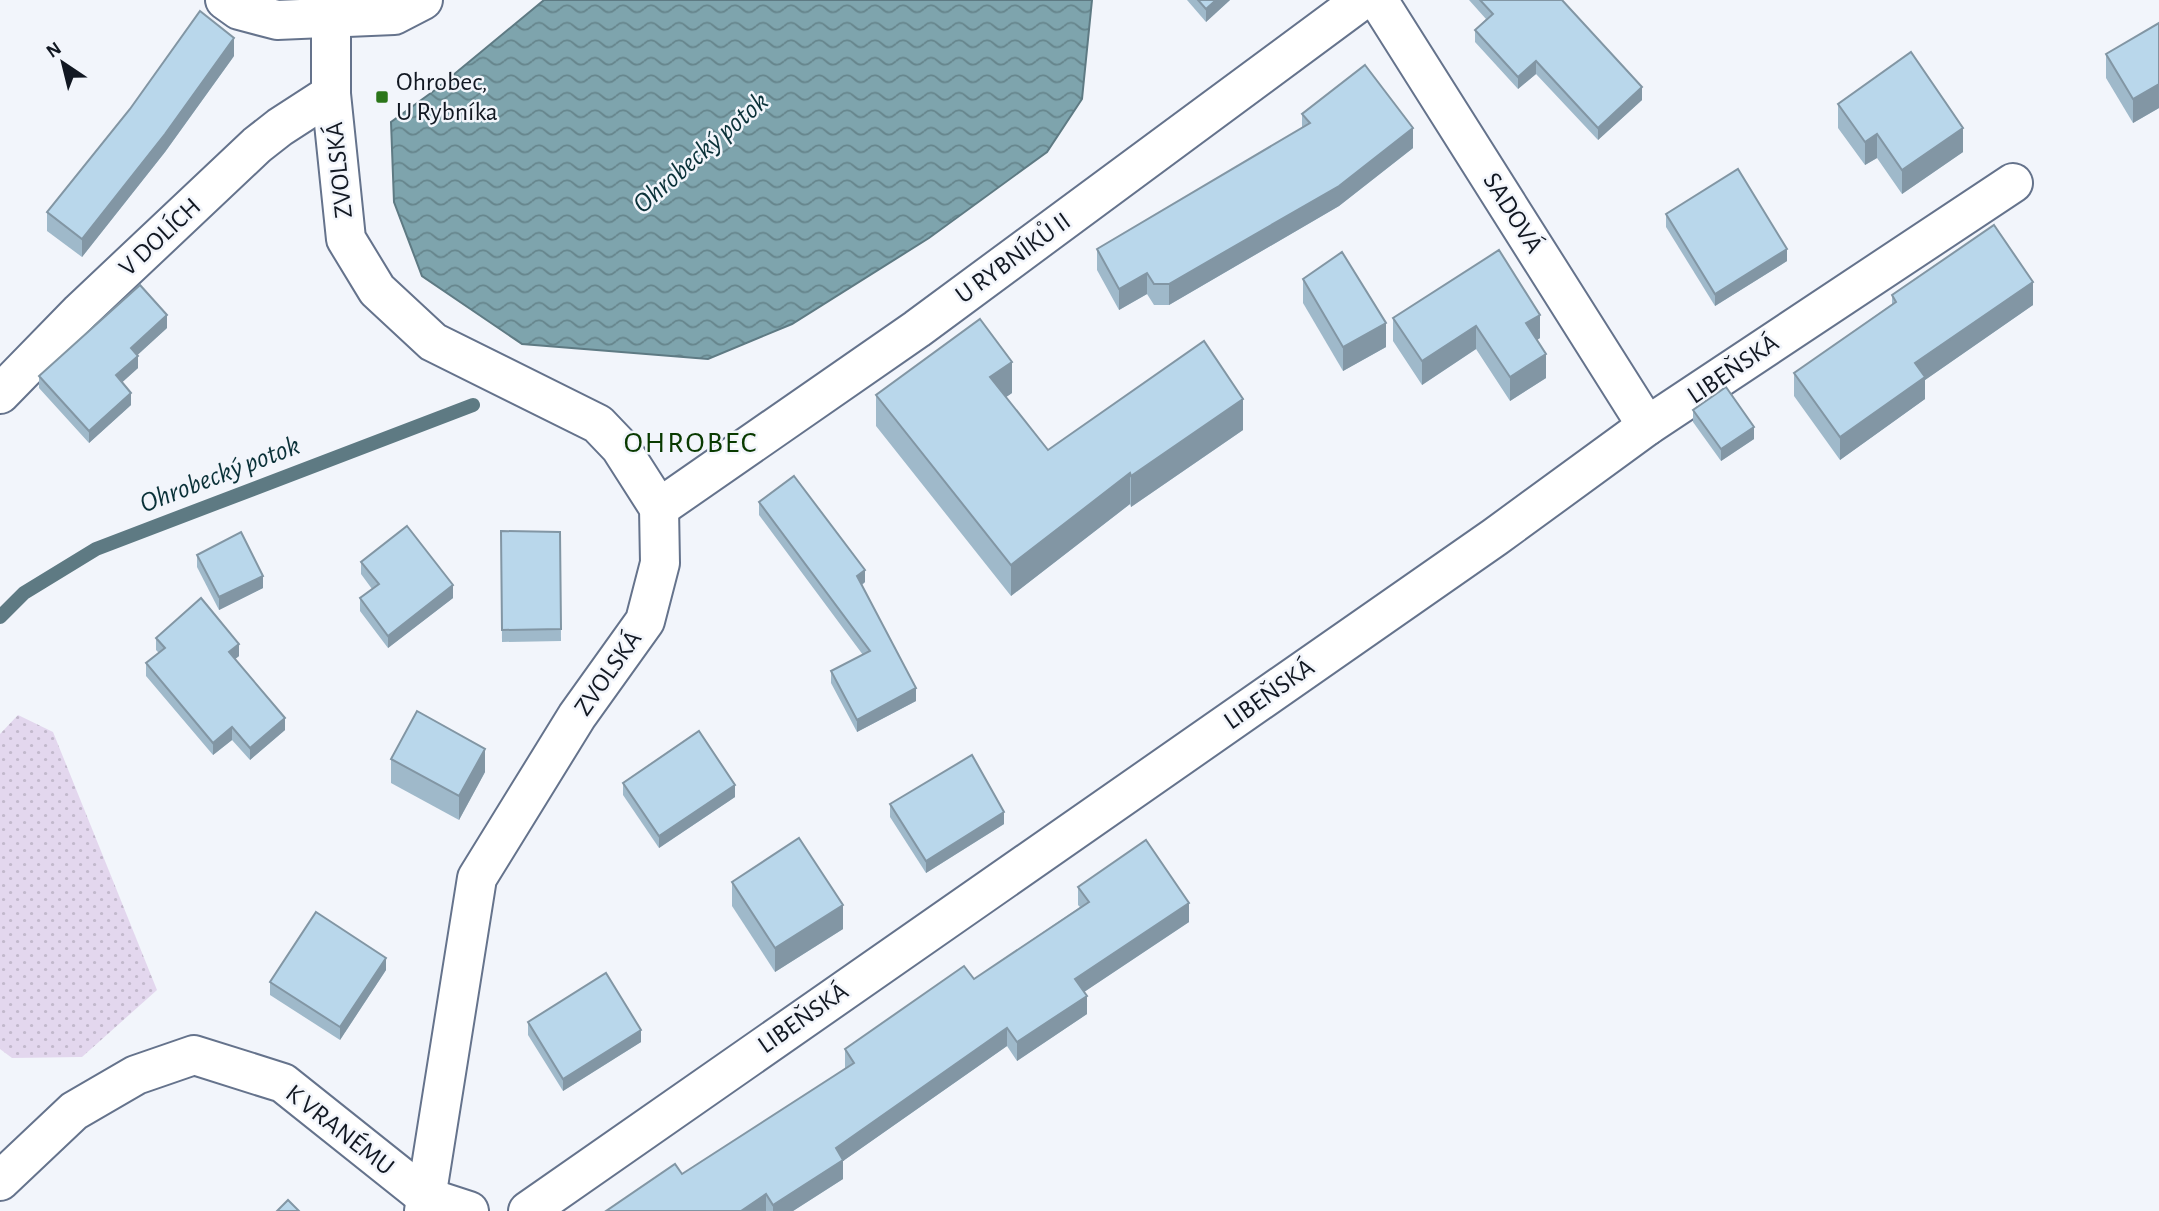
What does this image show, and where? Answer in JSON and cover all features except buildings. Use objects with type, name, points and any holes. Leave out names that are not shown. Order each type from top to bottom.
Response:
[{"type":"street","points":[[225,0],[239,10],[277,20],[331,9],[394,15],[423,0]]},
{"type":"street","name":"U RYBNÍKŮ II","points":[[659,508],[917,329],[1362,0]]},
{"type":"street","name":"SADOVÁ","points":[[1378,0],[1647,426]]},
{"type":"street","name":"ZVOLSKÁ","points":[[331,9],[331,94],[346,239],[377,290],[433,342],[598,424],[620,447],[659,508],[660,563],[645,621],[577,716],[477,878],[425,1204]]},
{"type":"street","name":"V DOLÍCH","points":[[0,394],[80,312],[257,145],[331,94]]},
{"type":"street","name":"LIBEŇSKÁ","points":[[528,1211],[1495,537],[1647,426],[2013,183]]},
{"type":"street","name":"K VRANÉMU","points":[[0,1181],[74,1111],[136,1075],[194,1055],[283,1083],[425,1204]]},
{"type":"street","points":[[425,1204],[469,1211]]},
{"type":"shaded area","points":[[18,715],[53,732],[157,990],[82,1057],[12,1058],[0,1049],[0,734]]},
{"type":"water","points":[[544,0],[1092,0],[1082,99],[1047,152],[929,238],[792,324],[708,359],[522,344],[422,276],[394,202],[391,122],[435,90]]},
{"type":"waterway","name":"Ohrobecký potok","points":[[0,617],[24,593],[96,549],[473,405]]},
{"type":"place","name":"Ohrobec, U Rybníka","points":[[382,97]]},
{"type":"district","name":"OHROBEC","points":[[691,443]]}]
